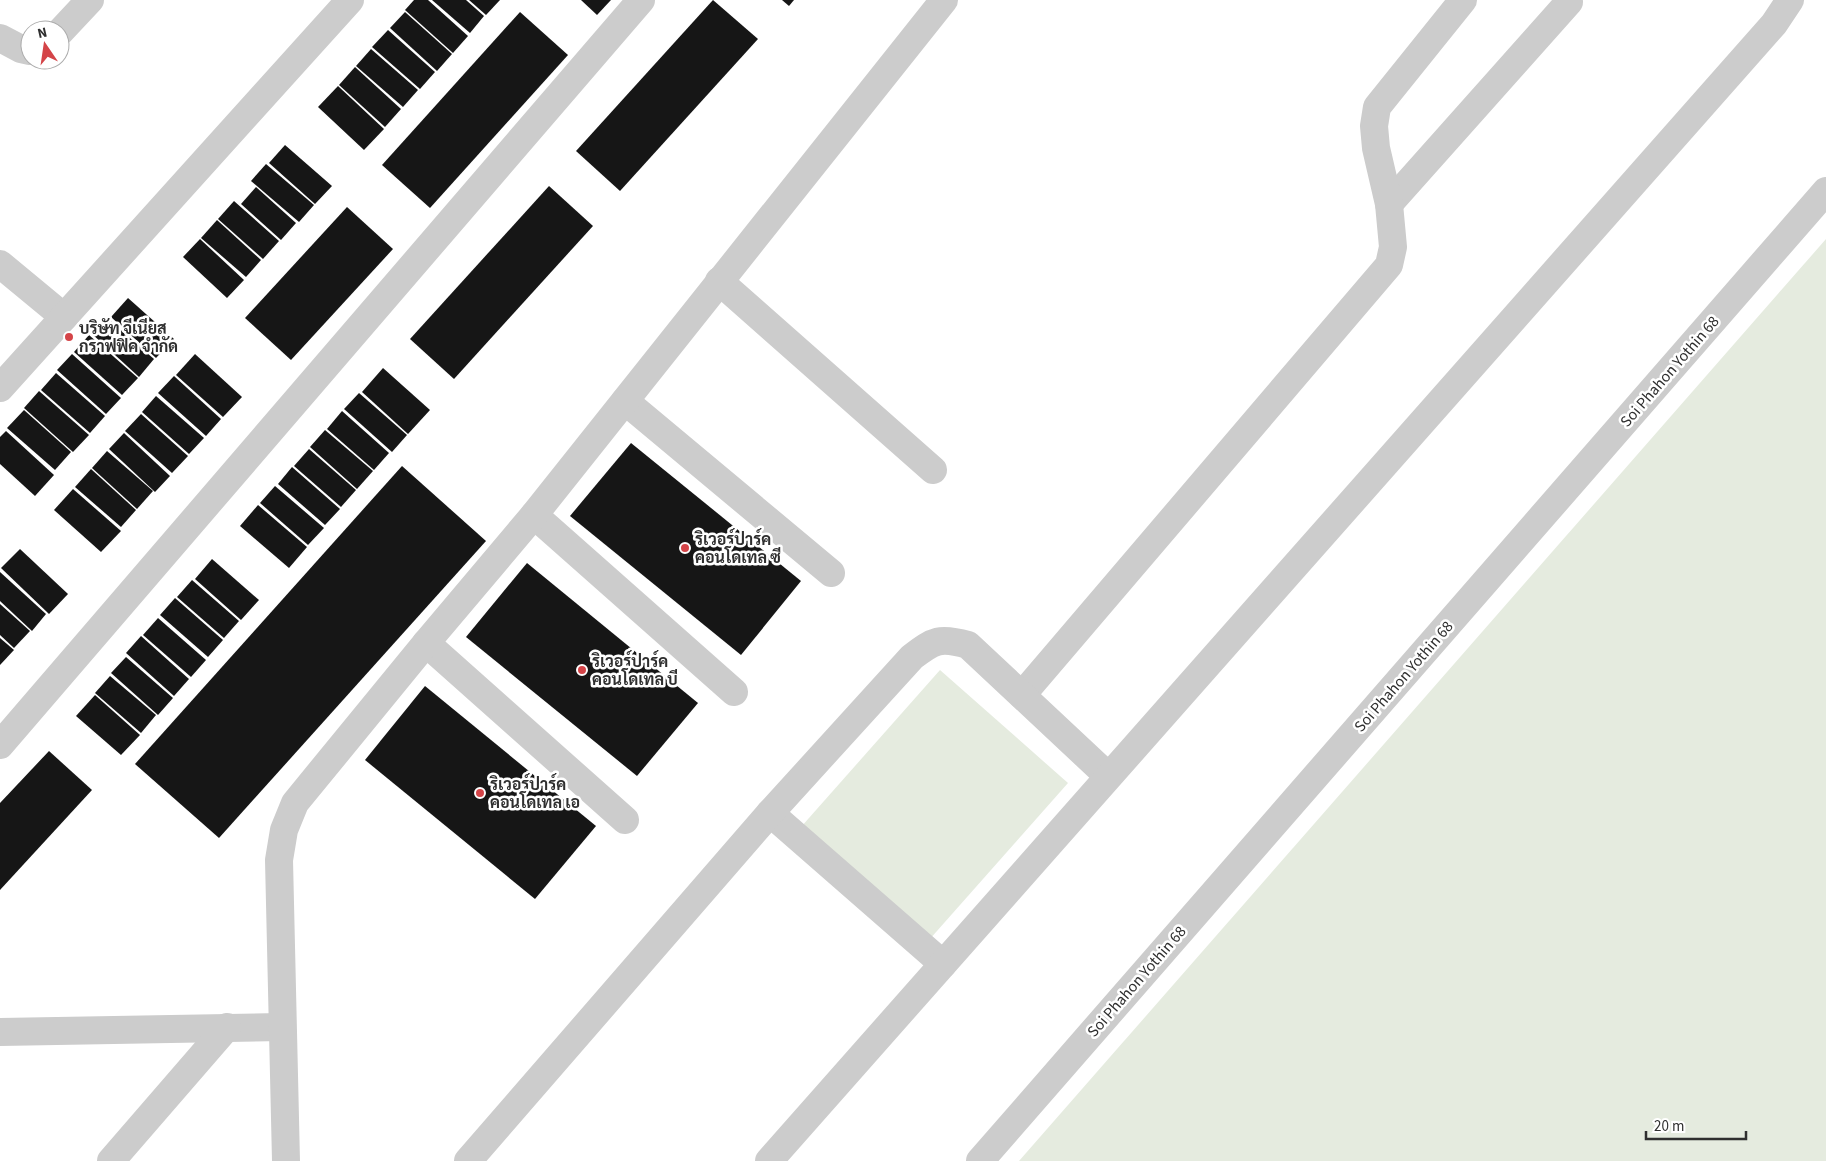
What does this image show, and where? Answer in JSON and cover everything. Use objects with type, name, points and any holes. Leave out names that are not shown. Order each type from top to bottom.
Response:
[{"type":"street","points":[[70,21],[90,0]]},
{"type":"street","points":[[0,388],[350,0]]},
{"type":"street","points":[[0,745],[641,0]]},
{"type":"street","points":[[286,1161],[279,860],[284,830],[295,803],[534,515],[944,0]]},
{"type":"street","points":[[1022,695],[1389,265],[1393,247],[1389,204],[1376,148],[1374,126],[1377,107],[1464,0]]},
{"type":"street","points":[[769,1161],[1768,32],[1790,0]]},
{"type":"street","points":[[1389,204],[1569,2]]},
{"type":"street","points":[[0,38],[20,48]]},
{"type":"street","name":"Soi Phahon Yothin 68","points":[[980,1161],[1826,192]]},
{"type":"street","points":[[0,264],[64,317]]},
{"type":"street","points":[[719,281],[933,470]]},
{"type":"street","points":[[625,401],[831,573]]},
{"type":"street","points":[[534,515],[734,692]]},
{"type":"street","points":[[468,1161],[770,813],[912,657],[930,644],[949,640],[968,645],[1108,776]]},
{"type":"street","points":[[426,643],[625,820]]},
{"type":"street","points":[[770,813],[943,964]]},
{"type":"street","points":[[0,1032],[282,1026]]},
{"type":"street","points":[[111,1161],[227,1027]]},
{"type":"shaded area","points":[[1826,239],[1826,1161],[1019,1161]]},
{"type":"shaded area","points":[[940,670],[1068,783],[929,940],[801,827]]},
{"type":"building","points":[[414,0],[428,0],[468,36],[453,53],[405,10]]},
{"type":"building","points":[[432,0],[466,0],[484,16],[470,33]]},
{"type":"building","points":[[469,0],[500,0],[486,15]]},
{"type":"building","points":[[581,0],[611,0],[597,15]]},
{"type":"building","points":[[713,0],[758,39],[620,191],[576,151]]},
{"type":"building","points":[[782,0],[794,0],[789,6]]},
{"type":"building","points":[[405,12],[452,54],[437,71],[390,28]]},
{"type":"building","points":[[520,12],[568,55],[430,208],[382,165]]},
{"type":"building","points":[[388,30],[435,72],[420,89],[372,47]]},
{"type":"building","points":[[371,49],[418,90],[403,107],[356,66]]},
{"type":"building","points":[[355,67],[401,109],[385,127],[339,85]]},
{"type":"building","points":[[338,86],[384,129],[364,150],[318,107]]},
{"type":"building","points":[[285,145],[332,186],[315,204],[269,163]]},
{"type":"building","points":[[266,164],[314,205],[299,222],[251,181]]},
{"type":"building","points":[[549,186],[593,226],[454,379],[410,339]]},
{"type":"building","points":[[256,187],[296,223],[281,240],[241,204]]},
{"type":"building","points":[[234,201],[279,241],[263,259],[218,219]]},
{"type":"building","points":[[347,207],[393,249],[291,360],[245,318]]},
{"type":"building","points":[[217,220],[261,260],[246,277],[201,238]]},
{"type":"building","points":[[200,239],[244,280],[227,298],[183,257]]},
{"type":"building","points":[[128,298],[174,339],[156,358],[111,317]]},
{"type":"building","points":[[106,317],[154,359],[139,377],[91,333]]},
{"type":"building","points":[[89,335],[138,378],[122,395],[74,352]]},
{"type":"building","points":[[72,354],[121,398],[106,414],[57,370]]},
{"type":"building","points":[[195,354],[242,397],[223,417],[176,375]]},
{"type":"building","points":[[383,368],[430,410],[408,434],[362,392]]},
{"type":"building","points":[[56,373],[105,416],[90,433],[41,390]]},
{"type":"building","points":[[174,376],[221,419],[206,436],[158,393]]},
{"type":"building","points":[[39,391],[89,435],[73,452],[24,408]]},
{"type":"building","points":[[359,393],[407,435],[392,452],[344,409]]},
{"type":"building","points":[[156,396],[204,438],[189,454],[142,412]]},
{"type":"building","points":[[24,410],[71,452],[55,470],[7,428]]},
{"type":"building","points":[[342,411],[389,453],[374,470],[327,429]]},
{"type":"building","points":[[141,414],[188,456],[172,473],[125,431]]},
{"type":"building","points":[[325,430],[373,471],[357,489],[310,447]]},
{"type":"building","points":[[6,431],[54,475],[35,496],[0,464],[0,437]]},
{"type":"building","points":[[124,433],[170,476],[155,492],[109,449]]},
{"type":"building","name":"ริเวอร์ปาร์ค คอนโดเทล ซี","points":[[631,443],[801,581],[741,655],[570,516]]},
{"type":"building","points":[[309,449],[356,490],[341,507],[294,466]]},
{"type":"building","points":[[107,451],[153,491],[137,509],[92,468]]},
{"type":"building","points":[[402,466],[486,541],[219,838],[135,764]]},
{"type":"building","points":[[292,467],[340,509],[325,525],[278,484]]},
{"type":"building","points":[[91,469],[136,510],[121,527],[75,487]]},
{"type":"building","points":[[275,486],[324,528],[308,545],[260,503]]},
{"type":"building","points":[[73,489],[121,531],[101,552],[54,510]]},
{"type":"building","points":[[258,505],[307,547],[289,568],[240,526]]},
{"type":"building","points":[[20,549],[68,594],[49,614],[1,568]]},
{"type":"building","points":[[212,559],[259,600],[241,620],[195,579]]},
{"type":"building","name":"ริเวอร์ปาร์ค คอนโดเทล บี","points":[[527,563],[698,703],[637,776],[466,637]]},
{"type":"building","points":[[0,572],[46,614],[32,631],[0,601]]},
{"type":"building","points":[[192,580],[239,621],[224,638],[177,597]]},
{"type":"building","points":[[175,598],[223,640],[208,657],[160,615]]},
{"type":"building","points":[[0,604],[30,631],[14,648],[0,635]]},
{"type":"building","points":[[158,618],[206,660],[191,677],[143,635]]},
{"type":"building","points":[[141,636],[189,679],[174,696],[126,653]]},
{"type":"building","points":[[0,638],[14,650],[0,665]]},
{"type":"building","points":[[126,657],[173,698],[158,715],[111,673]]},
{"type":"building","points":[[110,676],[156,715],[141,733],[95,693]]},
{"type":"building","name":"ริเวอร์ปาร์ค คอนโดเทล เอ","points":[[425,686],[596,826],[535,899],[365,760]]},
{"type":"building","points":[[95,695],[140,735],[121,755],[76,716]]},
{"type":"building","points":[[49,751],[92,790],[0,890],[0,803]]},
{"type":"place","name":"บริษัท จีเนียส กราฟฟิค จำกัด","points":[[69,337]]},
{"type":"place","name":"ริเวอร์ปาร์ค คอนโดเทล ซี","points":[[685,548]]},
{"type":"place","name":"ริเวอร์ปาร์ค คอนโดเทล บี","points":[[582,670]]},
{"type":"place","name":"ริเวอร์ปาร์ค คอนโดเทล เอ","points":[[480,793]]}]
